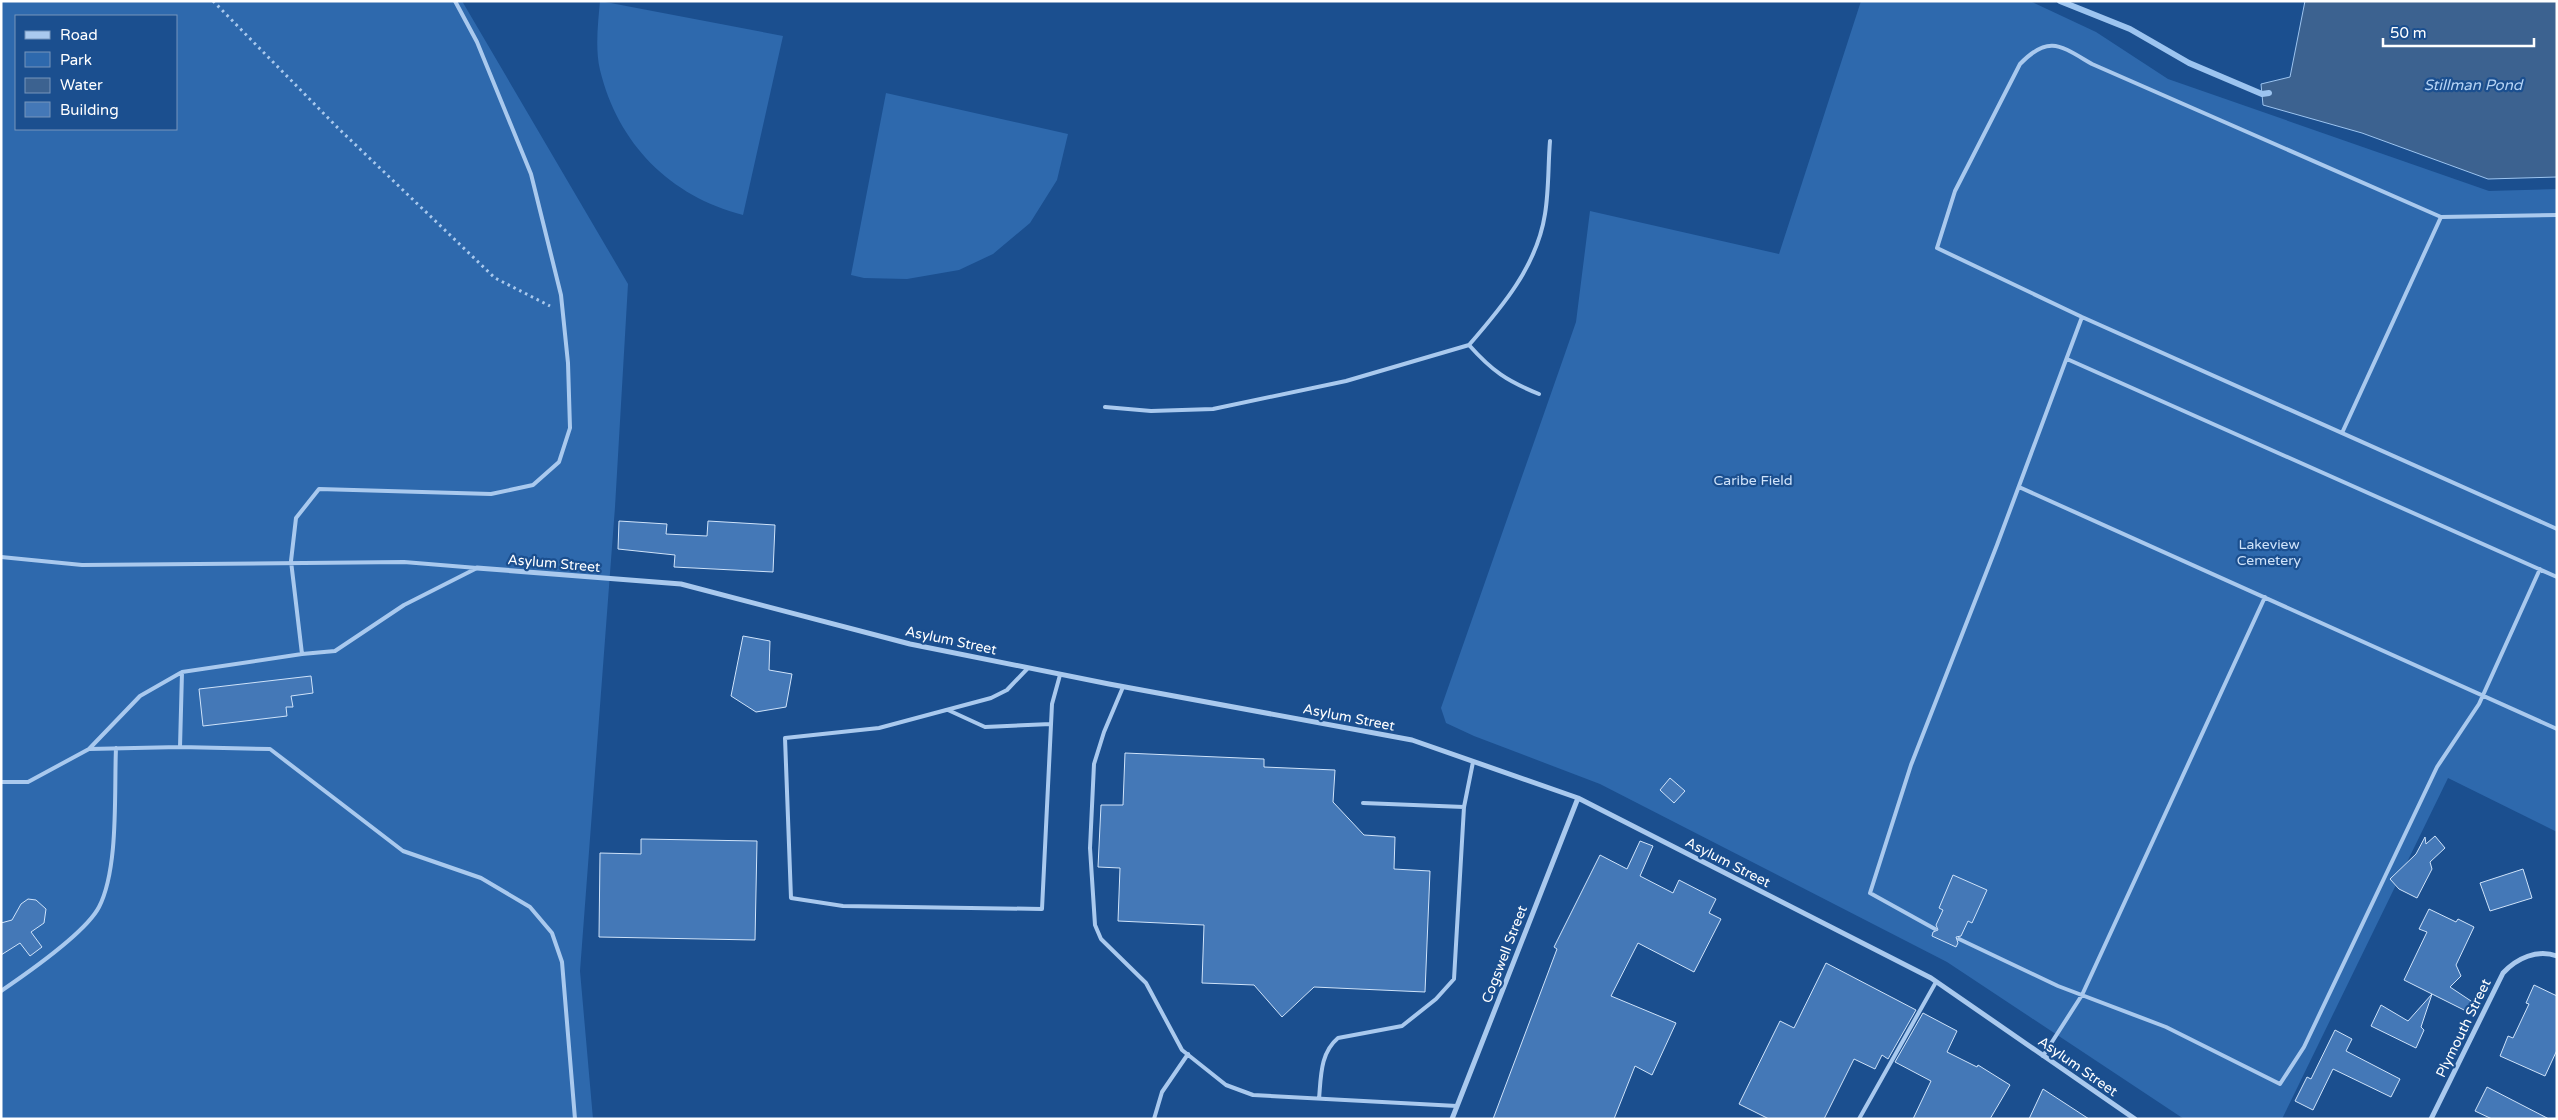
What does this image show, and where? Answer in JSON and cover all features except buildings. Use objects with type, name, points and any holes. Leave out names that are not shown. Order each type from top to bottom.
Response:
[{"type":"street","name":"Asylum Street","points":[[477,568],[681,584],[910,644],[1060,675],[1412,740],[1578,798],[1936,982],[2134,1119]]},
{"type":"street","name":"Cogswell Street","points":[[1452,1119],[1578,798]]},
{"type":"street","name":"Plymouth Street","points":[[2431,1119],[2499,979],[2508,968],[2526,957],[2537,954],[2557,956]]},
{"type":"lane","points":[[302,654],[291,561],[296,518],[319,489],[491,494],[533,485],[559,462],[570,428],[568,363],[561,295],[531,174],[477,42],[454,1]]},
{"type":"lane","points":[[2557,215],[2441,217],[2101,68],[2065,48],[2044,45],[2032,52],[2020,64],[1955,191],[1937,248],[2082,318],[2557,529]]},
{"type":"lane","points":[[1105,407],[1151,411],[1213,409],[1346,381],[1469,346],[1504,305],[1532,257],[1545,215],[1550,140]]},
{"type":"lane","points":[[2342,433],[2441,217]]},
{"type":"lane","points":[[1935,929],[1870,892],[1911,765],[2019,487],[2082,318]]},
{"type":"lane","points":[[1469,346],[1489,368],[1515,385],[1539,394]]},
{"type":"lane","points":[[2067,359],[2557,577]]},
{"type":"lane","points":[[2019,487],[2557,728]]},
{"type":"lane","points":[[1,557],[82,565],[291,561],[404,562],[477,568]]},
{"type":"lane","points":[[1,782],[28,782],[89,749],[140,696],[182,672],[302,654],[335,651],[404,605],[477,568]]},
{"type":"lane","points":[[1960,940],[2058,986],[2166,1027],[2280,1084],[2304,1047],[2437,768],[2483,695],[2540,569]]},
{"type":"lane","points":[[2044,1056],[2082,995],[2265,597]]},
{"type":"lane","points":[[1028,668],[1007,690],[992,698],[880,728],[785,738],[791,898],[843,906],[1042,909],[1052,704],[1060,675]]},
{"type":"lane","points":[[180,747],[182,672]]},
{"type":"lane","points":[[1123,687],[1104,732],[1094,764],[1090,848],[1095,925],[1101,939],[1146,983],[1182,1050],[1226,1085],[1253,1095],[1457,1106]]},
{"type":"lane","points":[[948,710],[985,727],[1051,724]]},
{"type":"lane","points":[[89,749],[180,747],[270,749],[403,851],[481,878],[530,907],[552,933],[562,962],[575,1119]]},
{"type":"lane","points":[[1,990],[34,968],[80,928],[99,908],[107,882],[113,836],[116,748]]},
{"type":"lane","points":[[1319,1098],[1324,1058],[1330,1045],[1338,1038],[1402,1026],[1436,999],[1454,979],[1464,807],[1473,762]]},
{"type":"lane","points":[[1363,803],[1464,807]]},
{"type":"lane","points":[[1859,1119],[1936,982]]},
{"type":"lane","points":[[1154,1119],[1162,1092],[1188,1054]]},
{"type":"path","points":[[214,1],[338,128],[495,278],[563,312]]},
{"type":"green space","points":[[1,1],[462,1],[628,284],[615,507],[580,971],[593,1119],[1,1119]]},
{"type":"green space","points":[[600,1],[783,36],[743,215],[692,195],[670,180],[651,163],[634,143],[608,97],[598,62],[597,45]]},
{"type":"green space","name":"Lakeview Cemetery","points":[[1861,1],[2030,1],[2096,32],[2168,79],[2489,191],[2557,189],[2557,832],[2448,778],[2282,1119],[2184,1119],[1947,962],[1600,784],[1474,736],[1446,723],[1441,708],[1576,322],[1590,211],[1779,254]]},
{"type":"green space","points":[[886,93],[1068,134],[1057,180],[1030,223],[993,254],[959,270],[907,279],[864,278],[851,275]]},
{"type":"water","name":"Stillman Pond","points":[[2305,1],[2557,1],[2557,177],[2488,179],[2362,133],[2263,105],[2261,84],[2290,77]]},
{"type":"waterway","points":[[2060,1],[2130,29],[2189,63],[2262,94],[2269,93]]},
{"type":"park label","name":"Caribe Field","points":[[1753,480]]}]
